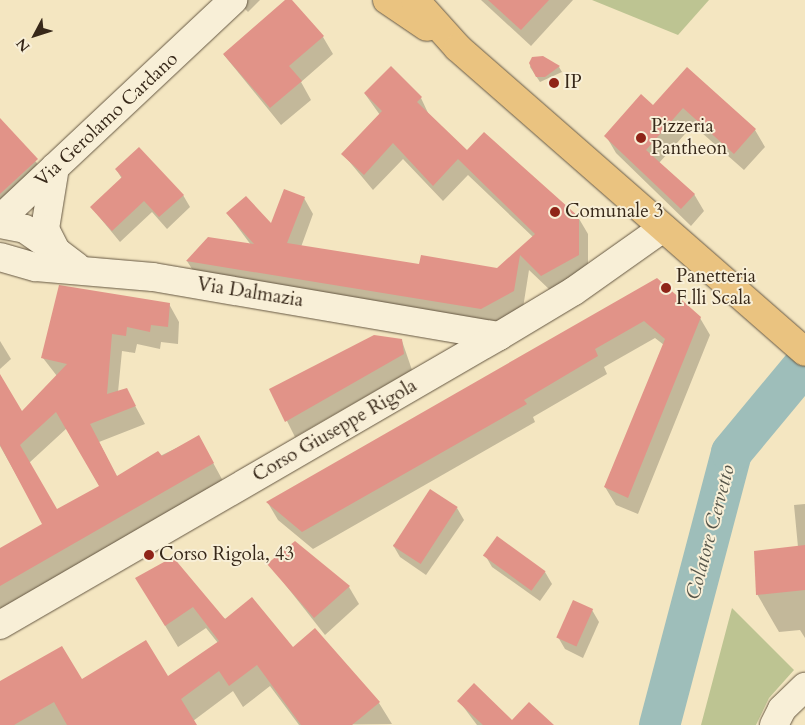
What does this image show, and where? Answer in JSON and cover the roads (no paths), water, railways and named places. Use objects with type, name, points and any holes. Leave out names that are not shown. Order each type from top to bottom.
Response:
[{"type":"main road","points":[[387,0],[458,48]]},
{"type":"main road","points":[[414,0],[458,48],[805,352]]},
{"type":"street","name":"Via Gerolamo Cardano","points":[[0,219],[214,21],[233,0]]},
{"type":"street","name":"Via Gerolamo Cardano","points":[[214,21],[249,0]]},
{"type":"street","points":[[55,167],[45,229],[56,251]]},
{"type":"street","points":[[0,224],[25,229],[77,267]]},
{"type":"street","name":"Corso Giuseppe Rigola","points":[[0,625],[499,336],[574,291],[663,228]]},
{"type":"street","name":"Via Dalmazia","points":[[0,257],[36,267],[77,267],[499,336]]},
{"type":"street","points":[[774,725],[782,709],[805,687]]},
{"type":"waterway","name":"Colatore Cervetto","points":[[659,725],[731,452],[805,363]]},
{"type":"place","name":"IP","points":[[554,83]]},
{"type":"place","name":"Pizzeria Pantheon","points":[[641,138]]},
{"type":"place","name":"Comunale 3","points":[[555,212]]},
{"type":"place","name":"Panetteria F.lli Scala","points":[[666,288]]},
{"type":"place","name":"Corso Rigola, 43","points":[[149,555]]}]
